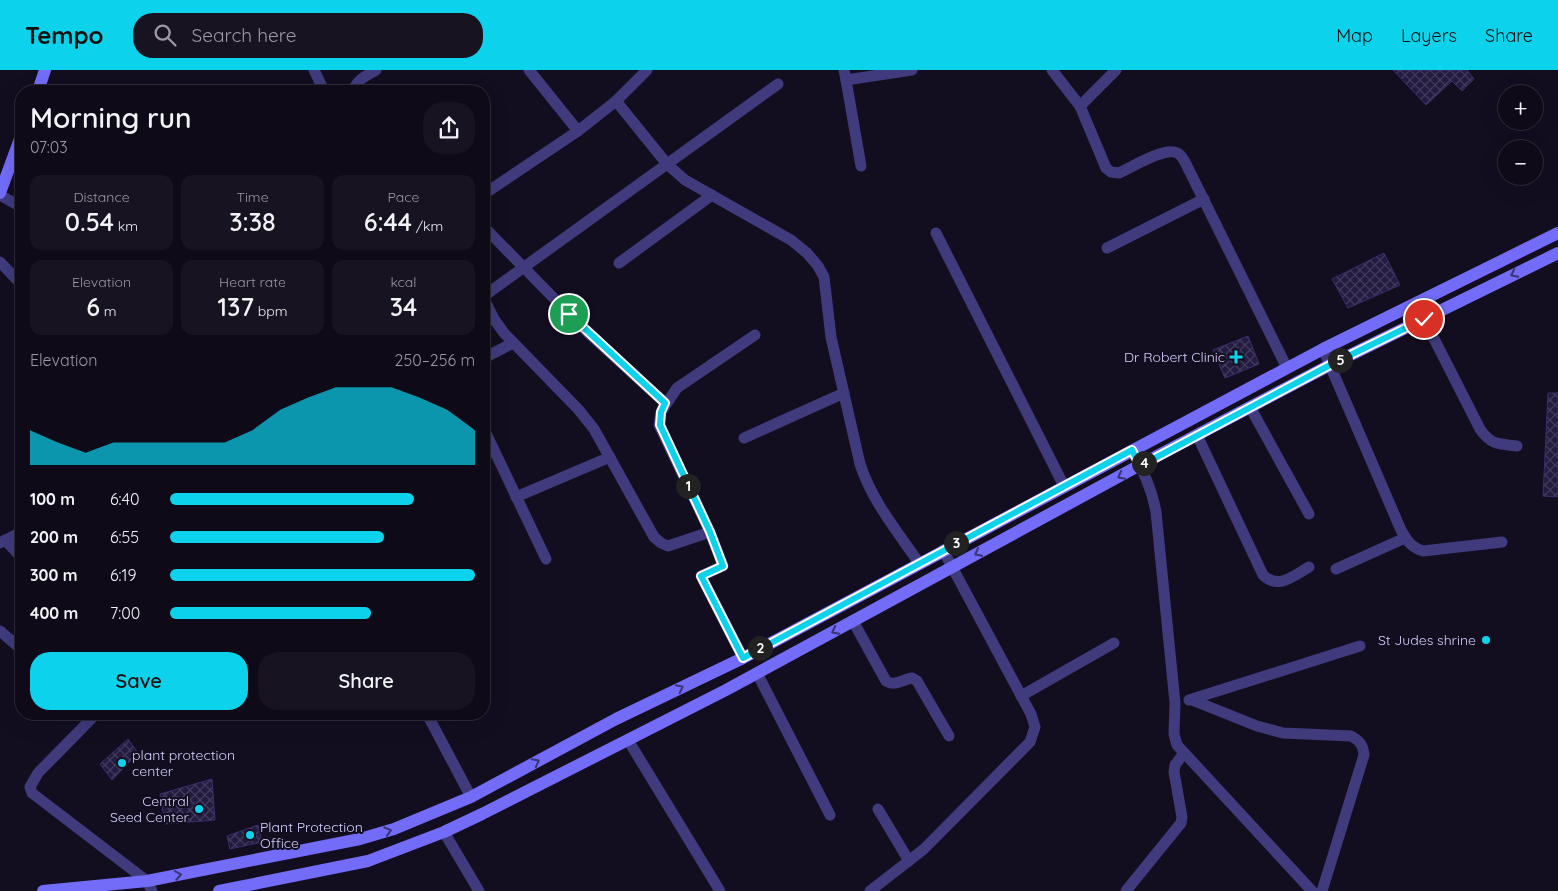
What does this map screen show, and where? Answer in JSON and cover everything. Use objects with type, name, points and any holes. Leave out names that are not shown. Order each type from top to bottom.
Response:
[{"type":"street","points":[[40,85],[45,70]]},
{"type":"street","points":[[314,70],[321,85]]},
{"type":"street","points":[[355,85],[376,70]]},
{"type":"street","points":[[528,70],[578,130]]},
{"type":"street","points":[[490,190],[578,130],[616,101],[647,70]]},
{"type":"street","points":[[860,166],[845,75],[912,70]]},
{"type":"street","points":[[1052,70],[1080,106],[1106,168],[1111,172],[1119,173],[1163,153],[1173,151],[1180,154],[1186,162],[1287,368]]},
{"type":"street","points":[[1080,106],[1116,70]]},
{"type":"street","points":[[490,293],[778,84]]},
{"type":"street","points":[[616,101],[667,164],[685,180],[791,240],[807,253],[818,266],[824,277],[831,337],[866,483],[875,501],[919,563]]},
{"type":"street","points":[[15,169],[0,194],[15,203]]},
{"type":"street","points":[[619,263],[712,195]]},
{"type":"street","points":[[1107,248],[1204,199]]},
{"type":"street","points":[[490,233],[585,330],[665,403]]},
{"type":"street","points":[[936,233],[1064,486]]},
{"type":"street","points":[[43,891],[149,886],[360,839],[394,829],[471,797],[616,719],[743,658],[1323,349],[1558,233]]},
{"type":"street","points":[[219,891],[368,861],[444,832],[584,764],[726,690],[1330,365],[1558,253]]},
{"type":"street","points":[[0,262],[15,278]]},
{"type":"street","points":[[490,311],[494,319],[513,343],[594,429],[654,537],[661,544],[668,546],[710,532]]},
{"type":"street","points":[[1424,319],[1480,429],[1487,439],[1496,444],[1517,446]]},
{"type":"street","points":[[743,658],[701,576],[723,566],[710,532],[660,425],[661,412],[665,403],[677,388],[755,335]]},
{"type":"street","points":[[490,355],[513,343]]},
{"type":"street","points":[[1323,349],[1405,538],[1414,548],[1423,551],[1502,542]]},
{"type":"street","points":[[744,438],[844,393]]},
{"type":"street","points":[[1250,407],[1309,514]]},
{"type":"street","points":[[1197,436],[1263,575],[1268,580],[1276,583],[1284,581],[1309,567]]},
{"type":"street","points":[[490,442],[546,559]]},
{"type":"street","points":[[1132,450],[1153,495],[1156,512],[1175,703],[1174,734],[1178,745],[1312,891]]},
{"type":"street","points":[[516,498],[610,457]]},
{"type":"street","points":[[15,535],[1,542],[15,552]]},
{"type":"street","points":[[1336,570],[1405,538]]},
{"type":"street","points":[[870,891],[924,849],[1030,742],[1035,727],[1031,714],[943,550]]},
{"type":"street","points":[[853,621],[886,681],[890,684],[896,684],[912,678],[917,681],[949,736]]},
{"type":"street","points":[[0,632],[15,643]]},
{"type":"street","points":[[1021,696],[1114,642]]},
{"type":"street","points":[[1175,703],[1192,700],[1360,646]]},
{"type":"street","points":[[717,670],[726,690]]},
{"type":"street","points":[[757,673],[830,815]]},
{"type":"street","points":[[1192,700],[1257,726],[1283,734],[1351,736],[1363,746],[1364,755],[1322,891]]},
{"type":"street","points":[[90,720],[38,773],[30,787],[32,793],[149,886]]},
{"type":"street","points":[[430,720],[471,797]]},
{"type":"street","points":[[628,740],[720,891]]},
{"type":"street","points":[[572,743],[584,764]]},
{"type":"street","points":[[1126,891],[1181,823],[1182,817],[1174,772],[1175,765],[1184,753]]},
{"type":"street","points":[[878,809],[909,861]]},
{"type":"street","points":[[444,832],[479,891]]},
{"type":"building","points":[[1393,70],[1467,70],[1474,79],[1462,91],[1452,81],[1426,105]]},
{"type":"building","points":[[1384,253],[1400,285],[1348,308],[1332,279]]},
{"type":"building","points":[[1248,336],[1259,364],[1225,378],[1213,350]]},
{"type":"building","points":[[1548,393],[1558,393],[1558,497],[1543,496]]},
{"type":"building","points":[[128,739],[138,753],[112,780],[100,764]]},
{"type":"building","points":[[212,779],[215,820],[165,824],[160,794]]},
{"type":"building","points":[[258,825],[262,842],[230,849],[227,836]]},
{"type":"place","name":"Dr Robert Clinic","points":[[1236,357]]},
{"type":"place","name":"St Judes shrine","points":[[1486,640]]},
{"type":"place","name":"plant protection center","points":[[122,763]]},
{"type":"place","name":"Central Seed Center","points":[[199,809]]},
{"type":"place","name":"Plant Protection Office","points":[[250,835]]},
{"type":"route","points":[[569,314],[665,403],[661,412],[660,425],[710,532],[723,566],[701,576],[743,658],[1132,450],[1140,466],[1330,365],[1424,319]]}]
